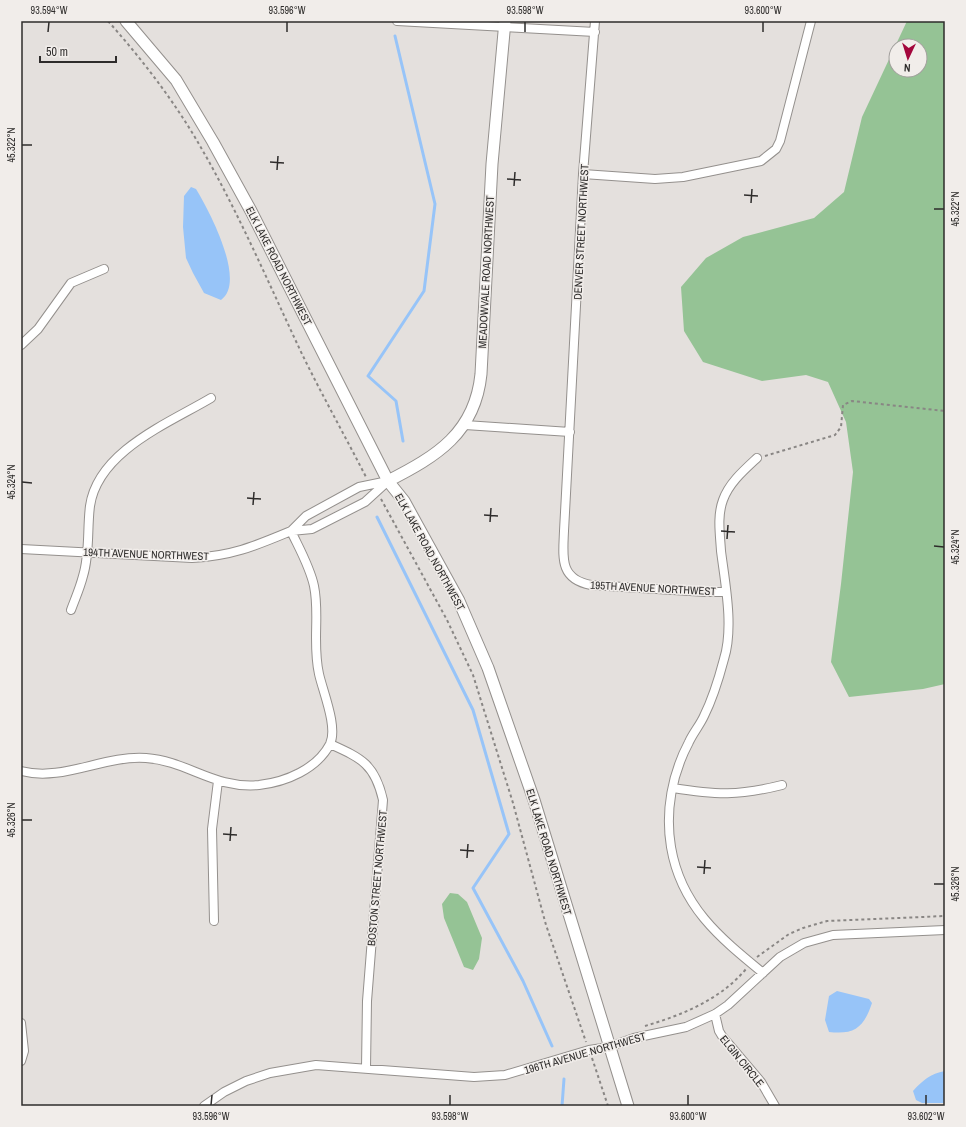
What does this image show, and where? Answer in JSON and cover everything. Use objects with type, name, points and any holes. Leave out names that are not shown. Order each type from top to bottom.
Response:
[{"type":"street","name":"ELK LAKE ROAD NORTHWEST","points":[[126,21],[176,80],[213,142],[251,211],[388,481],[404,501],[458,601],[486,661],[534,800],[628,1106]]},
{"type":"street","points":[[396,21],[505,24],[595,32]]},
{"type":"street","name":"DENVER STREET NORTHWEST","points":[[570,432],[583,174],[595,21]]},
{"type":"street","points":[[583,174],[670,179],[750,165],[770,156],[780,141],[811,21]]},
{"type":"street","name":"MEADOWVALE ROAD NORTHWEST","points":[[388,481],[414,468],[437,452],[465,425],[478,398],[481,374],[492,164],[505,24]]},
{"type":"street","points":[[21,345],[38,328],[71,282],[104,269]]},
{"type":"street","points":[[70,610],[84,575],[90,505],[96,487],[105,470],[134,443],[211,398]]},
{"type":"street","points":[[465,425],[570,432]]},
{"type":"street","name":"195TH AVENUE NORTHWEST","points":[[570,432],[563,556],[564,563],[571,576],[582,584],[603,587],[726,592]]},
{"type":"street","points":[[757,458],[727,491],[720,510],[720,536],[726,592],[727,630],[724,660],[704,716],[689,742],[678,766],[669,805],[670,840],[674,862],[684,889],[707,924],[763,973]]},
{"type":"street","name":"194TH AVENUE NORTHWEST","points":[[291,531],[306,516],[359,487],[388,481]]},
{"type":"street","name":"194TH AVENUE NORTHWEST","points":[[21,549],[192,558],[213,557],[236,552],[291,531],[312,529],[365,502],[388,481]]},
{"type":"street","points":[[21,771],[50,774],[110,760],[146,758],[170,762],[218,781],[248,785],[282,780],[308,768],[318,761],[330,744],[332,727],[315,649],[316,605],[314,585],[291,531]]},
{"type":"street","name":"BOSTON STREET NORTHWEST","points":[[330,744],[357,757],[366,764],[380,789],[383,800],[367,1001],[366,1068]]},
{"type":"street","points":[[214,921],[212,829],[218,781]]},
{"type":"street","points":[[673,788],[730,794],[750,793],[782,785]]},
{"type":"street","name":"196TH AVENUE NORTHWEST","points":[[204,1106],[224,1092],[270,1073],[316,1065],[489,1076],[521,1071],[589,1050],[609,1047],[634,1038],[686,1026],[715,1014],[740,996],[780,957],[791,950],[818,938],[833,935],[945,930]]},
{"type":"street","name":"ELGIN CIRCLE","points":[[715,1014],[718,1031],[761,1082],[775,1106]]},
{"type":"street","points":[[21,1023],[24,1051],[21,1061]]},
{"type":"path","points":[[108,21],[160,84],[194,135],[258,258],[302,354],[371,485]]},
{"type":"path","points":[[757,458],[835,435],[841,427],[843,405],[852,401],[945,411]]},
{"type":"path","points":[[376,491],[447,620],[473,675],[513,803],[546,925],[608,1106]]},
{"type":"green space","points":[[907,21],[945,21],[945,684],[923,689],[849,697],[831,662],[853,472],[846,422],[828,382],[806,375],[762,381],[703,362],[684,331],[681,287],[706,258],[743,237],[814,218],[844,192],[862,117],[888,62],[888,78],[928,78],[928,38],[899,38]]},
{"type":"green space","points":[[450,893],[458,894],[467,902],[482,938],[479,959],[473,970],[464,967],[444,918],[442,904]]},
{"type":"water","points":[[191,187],[196,189],[209,213],[223,246],[228,263],[230,278],[228,291],[221,300],[204,293],[186,258],[183,227],[184,196]]},
{"type":"water","points":[[837,991],[869,999],[872,1003],[866,1018],[857,1028],[846,1032],[829,1032],[825,1020],[829,996]]},
{"type":"water","points":[[945,1071],[945,1103],[922,1103],[916,1100],[913,1091],[917,1087],[931,1076]]},
{"type":"waterway","points":[[395,36],[435,204],[424,291],[368,376],[396,401],[403,441]]},
{"type":"waterway","points":[[377,517],[473,710],[509,834],[473,888],[523,981],[552,1046]]},
{"type":"waterway","points":[[562,1106],[564,1079]]}]
